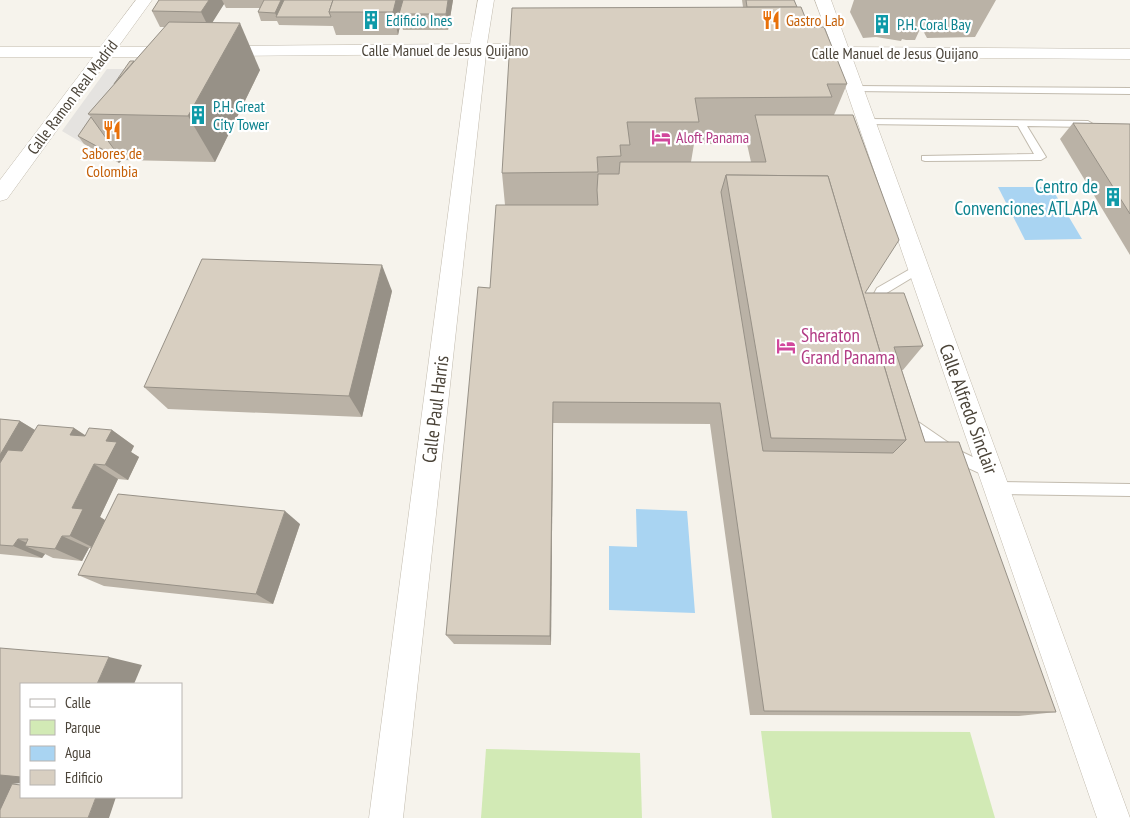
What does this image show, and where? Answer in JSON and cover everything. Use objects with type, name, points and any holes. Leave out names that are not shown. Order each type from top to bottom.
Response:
[{"type":"street","name":"Calle Ramon Real Madrid","points":[[0,194],[144,0]]},
{"type":"street","name":"Calle Paul Harris","points":[[386,818],[478,48],[486,0]]},
{"type":"street","name":"Calle Alfredo Sinclair","points":[[823,0],[1114,818]]},
{"type":"street","name":"Calle Manuel de Jesus Quijano","points":[[0,52],[105,53],[478,48],[557,49]]},
{"type":"street","name":"Calle Manuel de Jesus Quijano","points":[[784,52],[1130,54]]},
{"type":"lane","points":[[856,89],[1130,91]]},
{"type":"lane","points":[[867,122],[1100,124]]},
{"type":"lane","points":[[924,158],[1041,157],[1021,124]]},
{"type":"lane","points":[[868,318],[881,291],[919,268]]},
{"type":"lane","points":[[904,412],[914,428],[995,480],[1130,490]]},
{"type":"green space","points":[[761,731],[970,732],[995,818],[772,818]]},
{"type":"green space","points":[[486,749],[640,753],[642,818],[481,818]]},
{"type":"shaded area","points":[[107,69],[135,69],[84,144],[62,131]]},
{"type":"water","points":[[998,187],[1051,187],[1082,239],[1025,240]]},
{"type":"water","points":[[636,509],[687,511],[695,613],[609,610],[609,546],[637,547]]},
{"type":"building","points":[[159,0],[209,0],[201,12],[152,11]]},
{"type":"building","points":[[264,0],[281,0],[275,13],[258,12]]},
{"type":"building","points":[[284,0],[333,0],[329,12],[331,17],[276,17]]},
{"type":"building","points":[[333,0],[396,0],[393,12],[329,12]]},
{"type":"building","points":[[403,0],[448,0],[446,14],[399,14]]},
{"type":"building","points":[[746,0],[794,0],[797,7],[747,7]]},
{"type":"building","points":[[801,7],[809,27],[824,27],[847,84],[827,84],[832,97],[695,98],[699,122],[627,122],[630,145],[620,145],[621,156],[597,157],[598,172],[502,173],[512,8]]},
{"type":"building","points":[[169,22],[240,23],[188,116],[88,114]]},
{"type":"building","points":[[130,61],[134,61],[114,84]]},
{"type":"building","points":[[755,115],[853,115],[899,240],[865,293],[904,293],[923,346],[894,347],[925,442],[959,442],[1056,712],[764,711],[720,403],[553,402],[550,636],[446,635],[478,287],[490,288],[496,205],[598,205],[598,174],[619,174],[620,162],[766,162]],"holes":[[[726,175],[828,176],[906,440],[893,453],[763,451],[721,192]]]},
{"type":"building","points":[[91,117],[116,152],[113,155],[78,136]]},
{"type":"building","points":[[1073,123],[1130,124],[1130,214]]},
{"type":"building","points":[[726,175],[828,176],[906,440],[771,438]]},
{"type":"building","points":[[202,259],[382,265],[349,396],[144,387]]},
{"type":"building","points":[[0,419],[20,421],[0,455]]},
{"type":"building","points":[[38,425],[74,428],[70,435],[85,436],[89,428],[112,430],[106,441],[117,442],[105,465],[94,464],[72,508],[83,509],[70,536],[62,536],[55,549],[25,546],[28,539],[18,539],[13,546],[0,545],[0,463],[8,450],[22,451]]},
{"type":"building","points":[[118,494],[285,511],[256,594],[78,575]]},
{"type":"building","points":[[0,648],[109,657],[97,683],[20,683],[20,777],[0,775]]},
{"type":"building","points":[[12,784],[20,785],[20,798],[96,798],[88,818],[0,818],[0,810]]},
{"type":"place","name":"Edificio Ines","points":[[371,20]]},
{"type":"place","name":"Gastro Lab","points":[[771,20]]},
{"type":"place","name":"P.H. Coral Bay","points":[[882,24]]},
{"type":"place","name":"P.H. Great City Tower","points":[[198,115]]},
{"type":"place","name":"Sabores de Colombia","points":[[112,130]]},
{"type":"place","name":"Aloft Panama","points":[[661,137]]},
{"type":"place","name":"Centro de Convenciones ATLAPA","points":[[1113,197]]},
{"type":"place","name":"Sheraton Grand Panama","points":[[786,346]]}]
